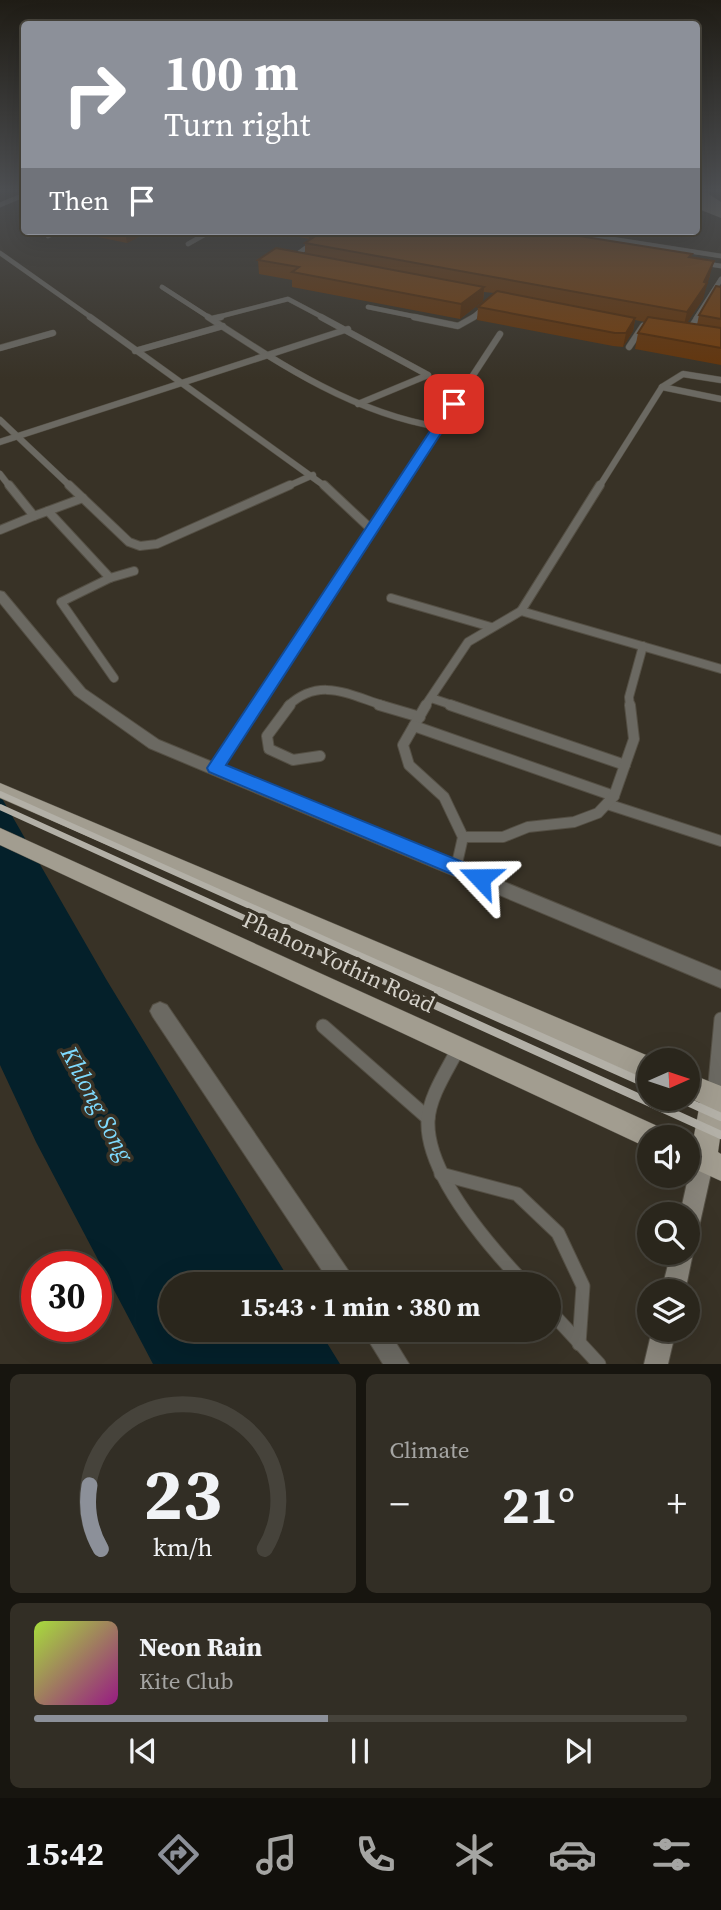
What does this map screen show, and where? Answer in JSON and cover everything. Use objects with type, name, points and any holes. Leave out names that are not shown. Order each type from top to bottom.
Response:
[{"type":"main road","name":"Phahon Yothin Road","points":[[0,790],[637,1064]]},
{"type":"main road","name":"Phahon Yothin Road","points":[[0,836],[637,1130]]},
{"type":"main road","points":[[700,1090],[717,1098],[704,1160]]},
{"type":"street","points":[[0,595],[80,692],[154,744],[721,980]]},
{"type":"street","points":[[160,1011],[336,1272]]},
{"type":"street","points":[[694,1202],[704,1160]]},
{"type":"street","points":[[382,1342],[397,1364]]},
{"type":"street","points":[[656,1364],[661,1342]]},
{"type":"lane","points":[[297,252],[292,255],[293,261],[307,263]]},
{"type":"lane","points":[[693,252],[721,256]]},
{"type":"lane","points":[[0,253],[313,475],[371,529]]},
{"type":"lane","points":[[694,262],[721,266]]},
{"type":"lane","points":[[686,335],[721,279]]},
{"type":"lane","points":[[162,287],[268,355],[358,404],[418,426],[439,427]]},
{"type":"lane","points":[[368,307],[461,326],[495,298]]},
{"type":"lane","points":[[212,319],[288,299],[428,375],[358,404]]},
{"type":"lane","points":[[629,324],[654,328]]},
{"type":"lane","points":[[135,351],[223,326]]},
{"type":"lane","points":[[629,347],[643,326]]},
{"type":"lane","points":[[0,442],[348,330]]},
{"type":"lane","points":[[675,332],[698,337]]},
{"type":"lane","points":[[0,348],[53,333]]},
{"type":"lane","points":[[215,768],[500,334]]},
{"type":"lane","points":[[456,868],[463,837],[444,797],[409,765],[403,745],[460,650],[478,632],[493,628],[521,611],[662,387],[683,374],[721,380]]},
{"type":"lane","points":[[662,387],[721,398]]},
{"type":"lane","points":[[0,420],[129,542],[140,546],[157,544],[313,475]]},
{"type":"lane","points":[[0,474],[34,516]]},
{"type":"lane","points":[[0,530],[83,498]]},
{"type":"lane","points":[[48,511],[110,579]]},
{"type":"lane","points":[[114,678],[61,602],[66,597],[134,571]]},
{"type":"lane","points":[[391,598],[493,628]]},
{"type":"lane","points":[[521,611],[721,669]]},
{"type":"lane","points":[[463,837],[503,837],[528,827],[574,822],[598,813],[610,800],[634,739],[629,697],[643,646]]},
{"type":"lane","points":[[320,756],[304,762],[285,759],[269,748],[267,736],[275,721],[299,697],[313,688],[325,688],[417,722],[610,800],[721,841]]},
{"type":"lane","points":[[431,698],[625,765]]},
{"type":"lane","points":[[717,1098],[721,1018]]},
{"type":"lane","points":[[323,1026],[428,1118]]},
{"type":"lane","points":[[459,1048],[428,1118],[428,1144],[441,1174],[515,1272]]},
{"type":"lane","points":[[441,1174],[517,1194],[558,1233],[583,1286],[579,1344]]},
{"type":"lane","points":[[561,1324],[600,1364]]},
{"type":"water","name":"Khlong Song","points":[[0,795],[106,979],[285,1272],[159,1272],[159,1342],[326,1342],[340,1364],[153,1364],[112,1286],[112,1251],[93,1251],[36,1142],[0,1065]]},
{"type":"building","points":[[271,252],[295,252],[484,287],[461,304],[292,272],[299,267],[258,260]]},
{"type":"building","points":[[353,252],[677,252],[692,254],[689,257],[714,261],[704,282],[707,283],[687,312]]},
{"type":"building","points":[[716,286],[721,287],[721,319],[699,315]]},
{"type":"building","points":[[497,291],[635,318],[626,333],[615,333],[478,307]]},
{"type":"building","points":[[648,317],[721,328],[721,348],[638,333]]},
{"type":"railway","points":[[0,794],[442,992]]},
{"type":"railway","points":[[0,807],[407,992]]},
{"type":"railway","points":[[404,991],[721,1135]]},
{"type":"railway","points":[[438,991],[637,1080]]},
{"type":"railway","points":[[700,1108],[721,1117]]},
{"type":"route","points":[[454,404],[215,768],[480,878]]}]
